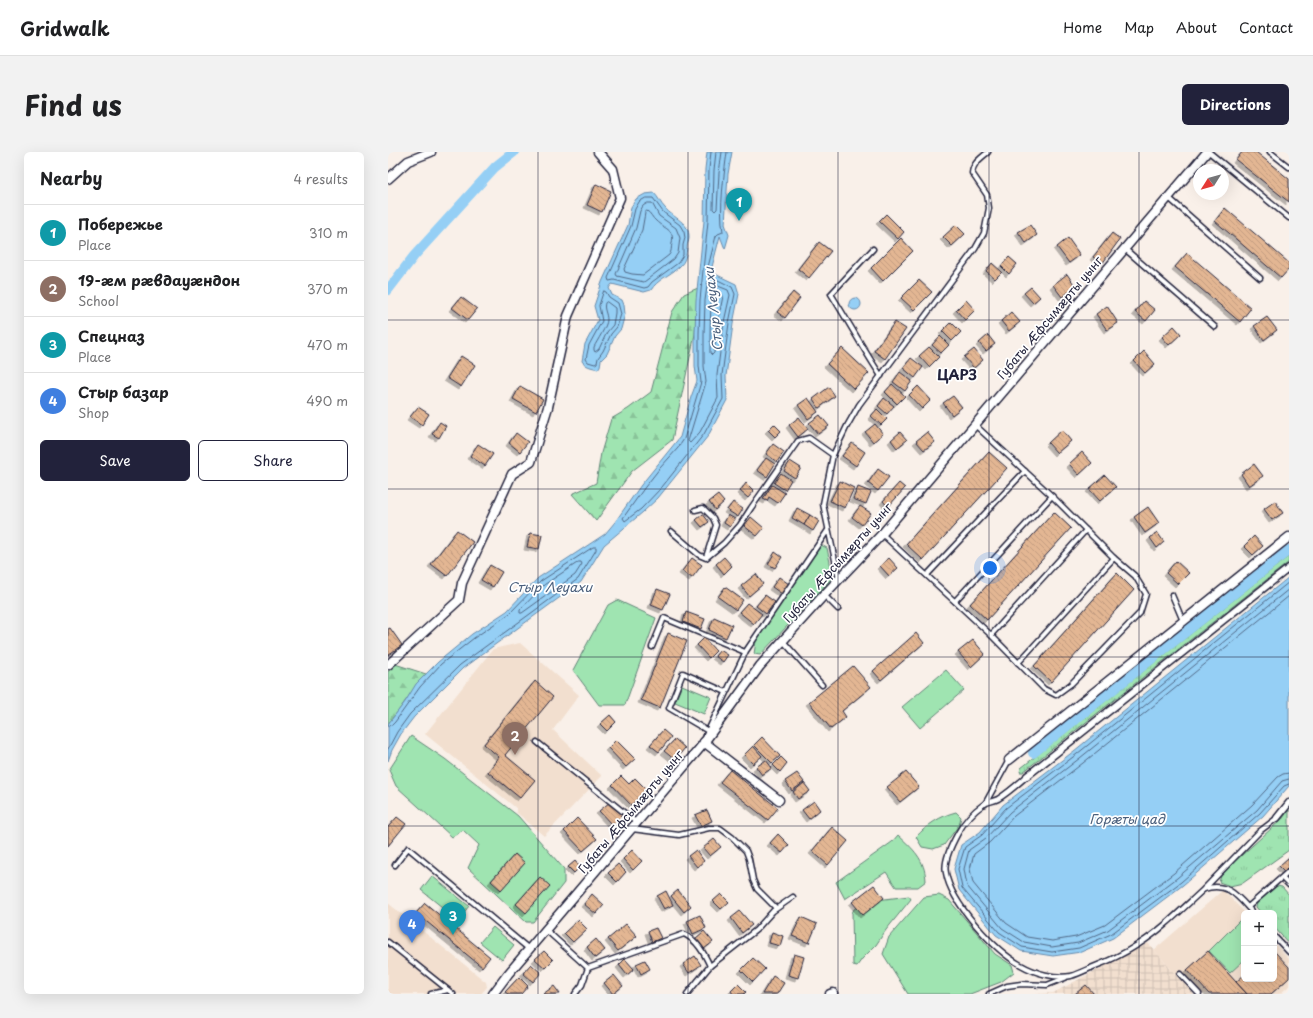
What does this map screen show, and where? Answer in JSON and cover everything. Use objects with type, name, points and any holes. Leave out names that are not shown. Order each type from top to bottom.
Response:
[{"type":"street","points":[[388,179],[408,161],[431,152]]},
{"type":"street","points":[[388,665],[459,600],[462,583],[512,474],[531,462],[548,407],[568,316],[620,198],[613,169],[598,152]]},
{"type":"street","name":"Губаты Æфсымæрты уынг","points":[[493,994],[702,745],[760,666],[882,534],[1208,152]]},
{"type":"street","points":[[1009,760],[1289,537]]},
{"type":"street","points":[[1027,776],[1289,568]]},
{"type":"street","points":[[702,745],[779,800]]},
{"type":"street","points":[[1277,818],[1289,803]]},
{"type":"lane","points":[[839,579],[823,504],[833,455],[847,426],[859,406],[974,249],[984,233],[989,208],[987,194],[972,173],[975,163],[988,152]]},
{"type":"lane","points":[[1208,152],[1289,218]]},
{"type":"lane","points":[[1270,152],[1289,167]]},
{"type":"lane","points":[[1168,198],[1260,278]]},
{"type":"lane","points":[[1125,248],[1215,327]]},
{"type":"lane","points":[[873,249],[831,294],[846,318],[861,347],[881,376]]},
{"type":"lane","points":[[882,534],[991,635],[1044,689],[1056,695],[1071,684],[1140,613],[1146,594],[1134,576],[975,424]]},
{"type":"lane","points":[[706,558],[724,543],[740,525],[798,441],[809,438],[833,455]]},
{"type":"lane","points":[[927,576],[1025,471]]},
{"type":"lane","points":[[955,601],[1052,496]]},
{"type":"lane","points":[[695,510],[703,508],[713,518],[716,525],[706,558]]},
{"type":"lane","points":[[702,745],[745,652],[828,530]]},
{"type":"lane","points":[[991,635],[1086,530]]},
{"type":"lane","points":[[671,531],[699,555],[706,558]]},
{"type":"lane","points":[[1018,663],[1114,558]]},
{"type":"lane","points":[[824,595],[838,609]]},
{"type":"lane","points":[[1172,595],[1183,621]]},
{"type":"lane","points":[[652,647],[664,618],[745,652]]},
{"type":"lane","points":[[783,641],[822,685]]},
{"type":"lane","points":[[708,731],[669,708],[683,673],[726,692]]},
{"type":"lane","points":[[537,742],[634,826],[664,834],[679,835],[709,828],[720,828],[732,837],[746,851],[753,880],[757,889],[776,908]]},
{"type":"lane","points":[[1009,760],[985,804],[966,822],[958,833],[945,866],[946,874],[953,894],[962,907],[980,930],[1002,951],[1021,965],[1041,973],[1060,977],[1071,976]]},
{"type":"lane","points":[[985,804],[998,799],[1027,776]]},
{"type":"lane","points":[[989,994],[1007,986],[1022,984],[1047,985],[1101,964],[1139,944],[1165,924],[1204,889],[1260,831],[1277,818]]},
{"type":"lane","points":[[395,865],[408,848],[530,949]]},
{"type":"lane","points":[[1248,907],[1289,871]]},
{"type":"lane","points":[[1282,878],[1289,885]]},
{"type":"lane","points":[[1204,889],[1217,886],[1228,889],[1250,910]]},
{"type":"lane","points":[[687,994],[710,966],[756,930],[776,908],[793,898]]},
{"type":"lane","points":[[546,930],[588,968]]},
{"type":"lane","points":[[588,968],[684,934],[692,937],[705,955],[710,966]]},
{"type":"lane","points":[[1277,939],[1289,952]]},
{"type":"lane","points":[[388,942],[453,994]]},
{"type":"lane","points":[[575,994],[582,985],[588,968]]},
{"type":"lane","points":[[1180,974],[1199,994]]},
{"type":"lane","points":[[431,994],[448,990]]},
{"type":"shaded area","points":[[520,643],[579,695],[553,730],[602,776],[544,836],[516,812],[516,808],[425,734],[493,649]]},
{"type":"shaded area","points":[[1223,890],[1242,910],[1241,982],[1277,982],[1277,946],[1289,959],[1289,986],[1280,994],[1193,994],[1154,950]]},
{"type":"shaded area","points":[[388,903],[486,982],[487,987],[481,994],[388,994]]},
{"type":"shaded area","points":[[1148,943],[1193,994],[1036,994],[1053,993]]},
{"type":"green space","points":[[698,288],[695,334],[672,440],[632,471],[596,521],[572,494],[596,483],[601,453],[611,419],[628,409],[651,392],[672,312],[684,294]]},
{"type":"green space","points":[[821,545],[827,548],[833,577],[760,655],[754,654],[756,641]]},
{"type":"green space","points":[[1289,556],[1289,562],[1023,772],[1020,772],[1021,768]]},
{"type":"green space","points":[[617,600],[656,618],[625,705],[599,705],[573,670],[608,605]]},
{"type":"green space","points":[[395,664],[426,674],[388,724],[388,672]]},
{"type":"green space","points":[[946,670],[964,690],[920,728],[902,707]]},
{"type":"green space","points":[[682,685],[711,697],[704,714],[675,702]]},
{"type":"green space","points":[[411,736],[445,759],[518,816],[564,869],[564,883],[533,922],[526,922],[468,868],[479,845],[463,830],[452,837],[396,786],[389,770]]},
{"type":"green space","points":[[1289,810],[1289,850],[1243,883],[1230,886],[1219,882],[1221,876],[1233,863],[1282,819]]},
{"type":"green space","points":[[956,812],[961,817],[959,825],[944,845],[933,849],[922,847],[916,837],[929,825]]},
{"type":"green space","points":[[898,835],[921,860],[926,881],[918,887],[896,887],[886,872],[845,899],[836,882],[892,842]]},
{"type":"green space","points":[[432,876],[469,906],[458,920],[421,890]]},
{"type":"green space","points":[[1277,886],[1282,887],[1289,895],[1289,944],[1277,930],[1277,910],[1258,910],[1256,907],[1257,903]]},
{"type":"green space","points":[[939,895],[949,900],[995,954],[1012,965],[1014,972],[1001,982],[970,994],[908,994],[883,954],[889,937],[924,897]]},
{"type":"green space","points":[[909,896],[911,899],[876,945],[857,966],[853,965],[852,913],[854,909],[877,900]]},
{"type":"green space","points":[[1241,919],[1241,963],[1230,973],[1209,951]]},
{"type":"green space","points":[[493,927],[514,945],[502,960],[480,942]]},
{"type":"water","name":"Стыр Леуахи","points":[[707,152],[732,152],[728,174],[725,224],[729,235],[725,249],[720,236],[712,267],[715,274],[736,284],[739,294],[733,324],[726,376],[727,400],[708,436],[658,498],[604,545],[581,582],[463,668],[414,717],[401,734],[388,761],[388,724],[405,702],[416,684],[438,662],[472,634],[507,611],[538,578],[605,534],[641,485],[680,437],[697,381],[695,366],[696,300],[704,221],[705,169]]},
{"type":"water","points":[[654,193],[668,212],[687,228],[689,238],[685,258],[679,267],[660,280],[651,290],[644,292],[612,284],[609,288],[612,295],[622,300],[624,305],[625,314],[621,329],[615,336],[607,354],[601,360],[598,369],[589,366],[582,361],[585,344],[598,320],[594,306],[602,282],[628,225],[631,207],[636,199],[645,194]]},
{"type":"water","points":[[853,298],[857,298],[861,304],[857,310],[853,310],[849,306],[849,302]]},
{"type":"water","name":"Горӕты цад","points":[[1289,577],[1289,786],[1263,816],[1183,885],[1113,938],[1081,952],[1053,956],[1021,951],[996,935],[959,890],[954,869],[961,845],[980,832],[1003,805],[1074,751]]},
{"type":"building","points":[[1242,152],[1256,152],[1289,179],[1289,202],[1236,160]]},
{"type":"building","points":[[596,184],[611,191],[602,212],[587,205]]},
{"type":"building","points":[[1225,208],[1289,263],[1289,269],[1281,278],[1215,221]]},
{"type":"building","points":[[886,214],[904,232],[898,239],[879,221]]},
{"type":"building","points":[[956,225],[965,234],[952,246],[943,237]]},
{"type":"building","points":[[1030,225],[1037,235],[1026,243],[1018,232]]},
{"type":"building","points":[[1112,233],[1120,239],[1102,264],[1093,257]]},
{"type":"building","points":[[901,238],[913,251],[883,281],[871,268]]},
{"type":"building","points":[[1068,238],[1080,255],[1069,263],[1057,247]]},
{"type":"building","points":[[819,242],[831,251],[809,278],[798,269]]},
{"type":"building","points":[[1187,253],[1251,308],[1240,322],[1175,267]]},
{"type":"building","points":[[1009,257],[1017,264],[1009,274],[1001,266]]},
{"type":"building","points":[[992,263],[1002,272],[995,279],[986,271]]},
{"type":"building","points":[[1067,274],[1076,287],[1062,297],[1053,285]]},
{"type":"building","points":[[919,280],[932,292],[914,310],[901,298]]},
{"type":"building","points":[[1031,287],[1040,297],[1033,303],[1024,293]]},
{"type":"building","points":[[793,292],[800,298],[785,318],[777,312]]},
{"type":"building","points":[[461,297],[477,309],[468,320],[452,308]]},
{"type":"building","points":[[966,300],[975,310],[965,320],[956,310]]},
{"type":"building","points":[[1144,301],[1155,310],[1146,321],[1135,312]]},
{"type":"building","points":[[1107,306],[1118,323],[1107,330],[1096,314]]},
{"type":"building","points":[[1011,312],[1020,322],[1009,331],[1001,321]]},
{"type":"building","points":[[1267,317],[1277,330],[1264,340],[1254,326]]},
{"type":"building","points":[[895,322],[906,329],[885,359],[874,351]]},
{"type":"building","points":[[951,322],[961,332],[952,341],[942,331]]},
{"type":"building","points":[[1174,326],[1181,334],[1169,345],[1162,337]]},
{"type":"building","points":[[988,335],[995,344],[986,351],[979,343]]},
{"type":"building","points":[[940,336],[949,345],[941,353],[932,345]]},
{"type":"building","points":[[929,347],[939,357],[929,367],[919,356]]},
{"type":"building","points":[[842,348],[869,373],[854,389],[827,364]]},
{"type":"building","points":[[974,349],[983,360],[974,368],[964,357]]},
{"type":"building","points":[[1144,351],[1155,364],[1145,373],[1134,361]]},
{"type":"building","points":[[461,356],[475,365],[461,387],[447,378]]},
{"type":"building","points":[[911,358],[923,367],[915,378],[903,368]]},
{"type":"building","points":[[900,372],[912,381],[905,391],[893,382]]},
{"type":"building","points":[[892,384],[905,396],[897,404],[885,392]]},
{"type":"building","points":[[520,386],[543,399],[536,412],[513,399]]},
{"type":"building","points":[[918,386],[931,400],[922,409],[909,395]]},
{"type":"building","points":[[829,387],[835,396],[819,408],[813,399]]},
{"type":"building","points":[[953,396],[962,407],[952,415],[943,403]]},
{"type":"building","points":[[808,398],[818,412],[808,419],[798,405]]},
{"type":"building","points":[[884,398],[894,406],[887,414],[878,406]]},
{"type":"building","points":[[418,407],[429,414],[422,425],[410,417]]},
{"type":"building","points":[[877,409],[887,419],[881,425],[871,416]]},
{"type":"building","points":[[820,415],[829,426],[818,434],[809,423]]},
{"type":"building","points":[[799,417],[808,429],[798,437],[789,425]]},
{"type":"building","points":[[440,422],[446,426],[439,438],[432,434]]},
{"type":"building","points":[[774,424],[781,431],[775,437],[768,430]]},
{"type":"building","points":[[875,424],[883,434],[873,442],[865,432]]},
{"type":"building","points":[[1062,430],[1071,441],[1057,453],[1048,443]]},
{"type":"building","points":[[900,432],[907,440],[897,448],[891,440]]},
{"type":"building","points":[[927,432],[935,442],[924,450],[916,441]]},
{"type":"building","points":[[516,433],[528,442],[520,452],[509,443]]},
{"type":"building","points":[[852,443],[865,452],[856,466],[842,456]]},
{"type":"building","points":[[478,444],[493,454],[485,466],[470,456]]},
{"type":"building","points":[[773,444],[784,452],[777,462],[766,454]]},
{"type":"building","points":[[989,452],[1007,468],[923,560],[906,544]]},
{"type":"building","points":[[1082,452],[1092,463],[1079,475],[1069,464]]},
{"type":"building","points":[[766,458],[775,464],[767,477],[757,470]]},
{"type":"building","points":[[790,461],[801,468],[795,478],[784,471]]},
{"type":"building","points":[[1254,464],[1263,476],[1249,486],[1241,474]]},
{"type":"building","points":[[878,469],[889,477],[878,491],[868,483]]},
{"type":"building","points":[[781,473],[791,480],[785,490],[774,483]]},
{"type":"building","points":[[1105,475],[1116,487],[1100,501],[1089,489]]},
{"type":"building","points":[[840,481],[854,488],[845,508],[830,501]]},
{"type":"building","points":[[746,483],[754,491],[748,498],[740,491]]},
{"type":"building","points":[[899,483],[905,488],[888,507],[883,501]]},
{"type":"building","points":[[772,485],[785,493],[778,503],[769,497],[767,501],[763,499]]},
{"type":"building","points":[[858,487],[871,492],[866,504],[853,499]]},
{"type":"building","points":[[718,495],[724,502],[715,510],[709,502]]},
{"type":"building","points":[[1275,501],[1283,513],[1272,520],[1264,509]]},
{"type":"building","points":[[733,502],[743,509],[738,517],[727,510]]},
{"type":"building","points":[[860,506],[871,513],[862,525],[852,517]]},
{"type":"building","points":[[1148,507],[1159,523],[1145,533],[1134,517]]},
{"type":"building","points":[[797,508],[810,515],[804,525],[792,518]]},
{"type":"building","points":[[1054,512],[1071,528],[987,620],[970,604]]},
{"type":"building","points":[[703,514],[709,522],[702,527],[696,520]]},
{"type":"building","points":[[728,515],[735,519],[730,527],[724,523]]},
{"type":"building","points":[[810,515],[819,521],[813,531],[804,525]]},
{"type":"building","points":[[751,517],[764,528],[757,536],[744,526]]},
{"type":"building","points":[[457,530],[473,542],[447,576],[431,564]]},
{"type":"building","points":[[1157,532],[1164,542],[1157,548],[1150,538]]},
{"type":"building","points":[[530,533],[542,535],[539,549],[527,547]]},
{"type":"building","points":[[1254,536],[1263,546],[1253,555],[1244,546]]},
{"type":"building","points":[[775,552],[782,557],[775,568],[768,564]]},
{"type":"building","points":[[724,557],[732,566],[724,574],[716,564]]},
{"type":"building","points":[[692,558],[702,565],[692,578],[682,571]]},
{"type":"building","points":[[889,558],[898,568],[889,576],[880,566]]},
{"type":"building","points":[[1176,561],[1189,573],[1178,584],[1166,573]]},
{"type":"building","points":[[490,565],[502,572],[493,587],[481,580]]},
{"type":"building","points":[[1117,573],[1134,590],[1051,682],[1034,666]]},
{"type":"building","points":[[756,574],[763,584],[749,596],[741,586]]},
{"type":"building","points":[[779,577],[789,584],[782,594],[772,587]]},
{"type":"building","points":[[725,587],[743,600],[736,610],[718,597]]},
{"type":"building","points":[[657,589],[670,594],[663,610],[651,605]]},
{"type":"building","points":[[765,595],[775,602],[766,614],[756,606]]},
{"type":"building","points":[[747,603],[762,614],[754,624],[739,612]]},
{"type":"building","points":[[686,612],[705,619],[701,629],[683,622]]},
{"type":"building","points":[[714,617],[732,625],[726,638],[709,630]]},
{"type":"building","points":[[390,628],[402,645],[388,655],[388,629]]},
{"type":"building","points":[[668,633],[687,641],[660,708],[641,700]]},
{"type":"building","points":[[916,633],[924,643],[881,680],[873,671]]},
{"type":"building","points":[[704,638],[716,651],[709,658],[697,645]]},
{"type":"building","points":[[973,640],[985,654],[971,667],[958,652]]},
{"type":"building","points":[[720,650],[728,655],[723,662],[715,656]]},
{"type":"building","points":[[853,666],[871,687],[842,711],[846,717],[831,729],[809,702]]},
{"type":"building","points":[[535,681],[553,697],[505,755],[535,780],[520,798],[488,772],[499,757],[484,744]]},
{"type":"building","points":[[610,715],[616,722],[607,731],[600,724]]},
{"type":"building","points":[[663,730],[671,737],[659,752],[650,745]]},
{"type":"building","points":[[762,737],[780,756],[772,763],[754,745]]},
{"type":"building","points":[[675,739],[685,748],[675,760],[664,751]]},
{"type":"building","points":[[616,740],[635,759],[626,767],[608,748]]},
{"type":"building","points":[[753,746],[762,756],[753,764],[744,755]]},
{"type":"building","points":[[781,757],[787,763],[780,772],[773,765]]},
{"type":"building","points":[[766,760],[772,768],[762,775],[756,767]]},
{"type":"building","points":[[730,770],[778,808],[768,820],[720,782]]},
{"type":"building","points":[[906,772],[919,787],[900,802],[887,787]]},
{"type":"building","points":[[797,773],[804,782],[792,791],[785,781]]},
{"type":"building","points":[[621,776],[629,784],[635,778],[647,790],[631,805],[612,785]]},
{"type":"building","points":[[804,783],[810,791],[798,799],[793,792]]},
{"type":"building","points":[[814,801],[820,810],[809,819],[802,810]]},
{"type":"building","points":[[610,802],[622,815],[612,825],[599,811]]},
{"type":"building","points":[[707,810],[712,821],[701,826],[695,815]]},
{"type":"building","points":[[397,817],[406,824],[388,846],[388,827]]},
{"type":"building","points":[[577,818],[597,839],[583,851],[564,831]]},
{"type":"building","points":[[832,827],[848,841],[828,865],[812,851]]},
{"type":"building","points":[[778,834],[789,845],[782,853],[770,843]]},
{"type":"building","points":[[714,839],[721,847],[710,856],[703,848]]},
{"type":"building","points":[[632,850],[642,861],[633,870],[623,859]]},
{"type":"building","points":[[696,850],[704,861],[697,867],[688,856]]},
{"type":"building","points":[[515,854],[525,863],[501,890],[491,881]]},
{"type":"building","points":[[1289,857],[1289,866],[1284,871],[1279,866]]},
{"type":"building","points":[[575,861],[580,867],[574,873],[568,867]]},
{"type":"building","points":[[618,864],[626,872],[617,882],[608,873]]},
{"type":"building","points":[[540,877],[550,886],[526,913],[516,904]]},
{"type":"building","points":[[874,885],[884,898],[863,915],[852,902]]},
{"type":"building","points":[[678,890],[691,906],[684,912],[671,896]]},
{"type":"building","points":[[666,891],[673,905],[664,909],[657,896]]},
{"type":"building","points":[[592,894],[604,905],[596,914],[584,904]]},
{"type":"building","points":[[721,894],[729,902],[721,909],[713,901]]},
{"type":"building","points":[[425,903],[490,957],[482,967],[416,913]]},
{"type":"building","points":[[740,911],[752,925],[742,933],[731,918]]},
{"type":"building","points":[[700,915],[706,928],[693,934],[687,921]]},
{"type":"building","points":[[801,917],[817,924],[809,943],[792,936]]},
{"type":"building","points":[[578,920],[587,929],[573,942],[564,933]]},
{"type":"building","points":[[626,924],[637,936],[618,951],[608,939]]},
{"type":"building","points":[[656,928],[661,938],[652,942],[648,931]]},
{"type":"building","points":[[704,931],[713,942],[704,949],[695,939]]},
{"type":"building","points":[[772,932],[783,936],[780,946],[769,943]]},
{"type":"building","points":[[596,939],[605,950],[595,958],[587,947]]},
{"type":"building","points":[[544,951],[553,960],[545,968],[535,959]]},
{"type":"building","points":[[1208,951],[1247,994],[1209,994],[1187,970]]},
{"type":"building","points":[[794,954],[804,957],[798,978],[788,975]]},
{"type":"building","points":[[1277,954],[1289,967],[1289,978],[1271,994],[1247,994],[1236,982],[1241,978],[1241,982],[1277,982]]},
{"type":"building","points":[[695,956],[701,965],[689,973],[683,964]]},
{"type":"building","points":[[753,958],[765,969],[753,982],[741,970]]},
{"type":"building","points":[[625,959],[634,969],[627,975],[619,965]]},
{"type":"building","points":[[645,960],[650,969],[641,974],[636,964]]},
{"type":"building","points":[[531,964],[541,973],[533,982],[523,973]]},
{"type":"building","points":[[614,975],[623,986],[613,994],[604,983]]},
{"type":"building","points":[[773,976],[784,983],[777,994],[762,994]]},
{"type":"building","points":[[519,977],[528,986],[521,994],[508,994],[505,992]]},
{"type":"building","points":[[738,984],[746,992],[744,994],[733,994],[731,991]]},
{"type":"building","points":[[1086,985],[1094,994],[1075,994]]},
{"type":"building","points":[[554,986],[560,994],[543,994]]},
{"type":"waterway","points":[[388,290],[414,256],[495,167],[514,152]]},
{"type":"waterway","points":[[1033,753],[1289,550]]},
{"type":"place","name":"Побережье","points":[[739,221]]},
{"type":"place","name":"19-æм рӕвдауӕндон","points":[[515,755]]},
{"type":"place","name":"Спецназ","points":[[453,935]]},
{"type":"place","name":"Стыр базар","points":[[412,943]]},
{"type":"district","name":"ЦАРЗ","points":[[957,375]]}]
